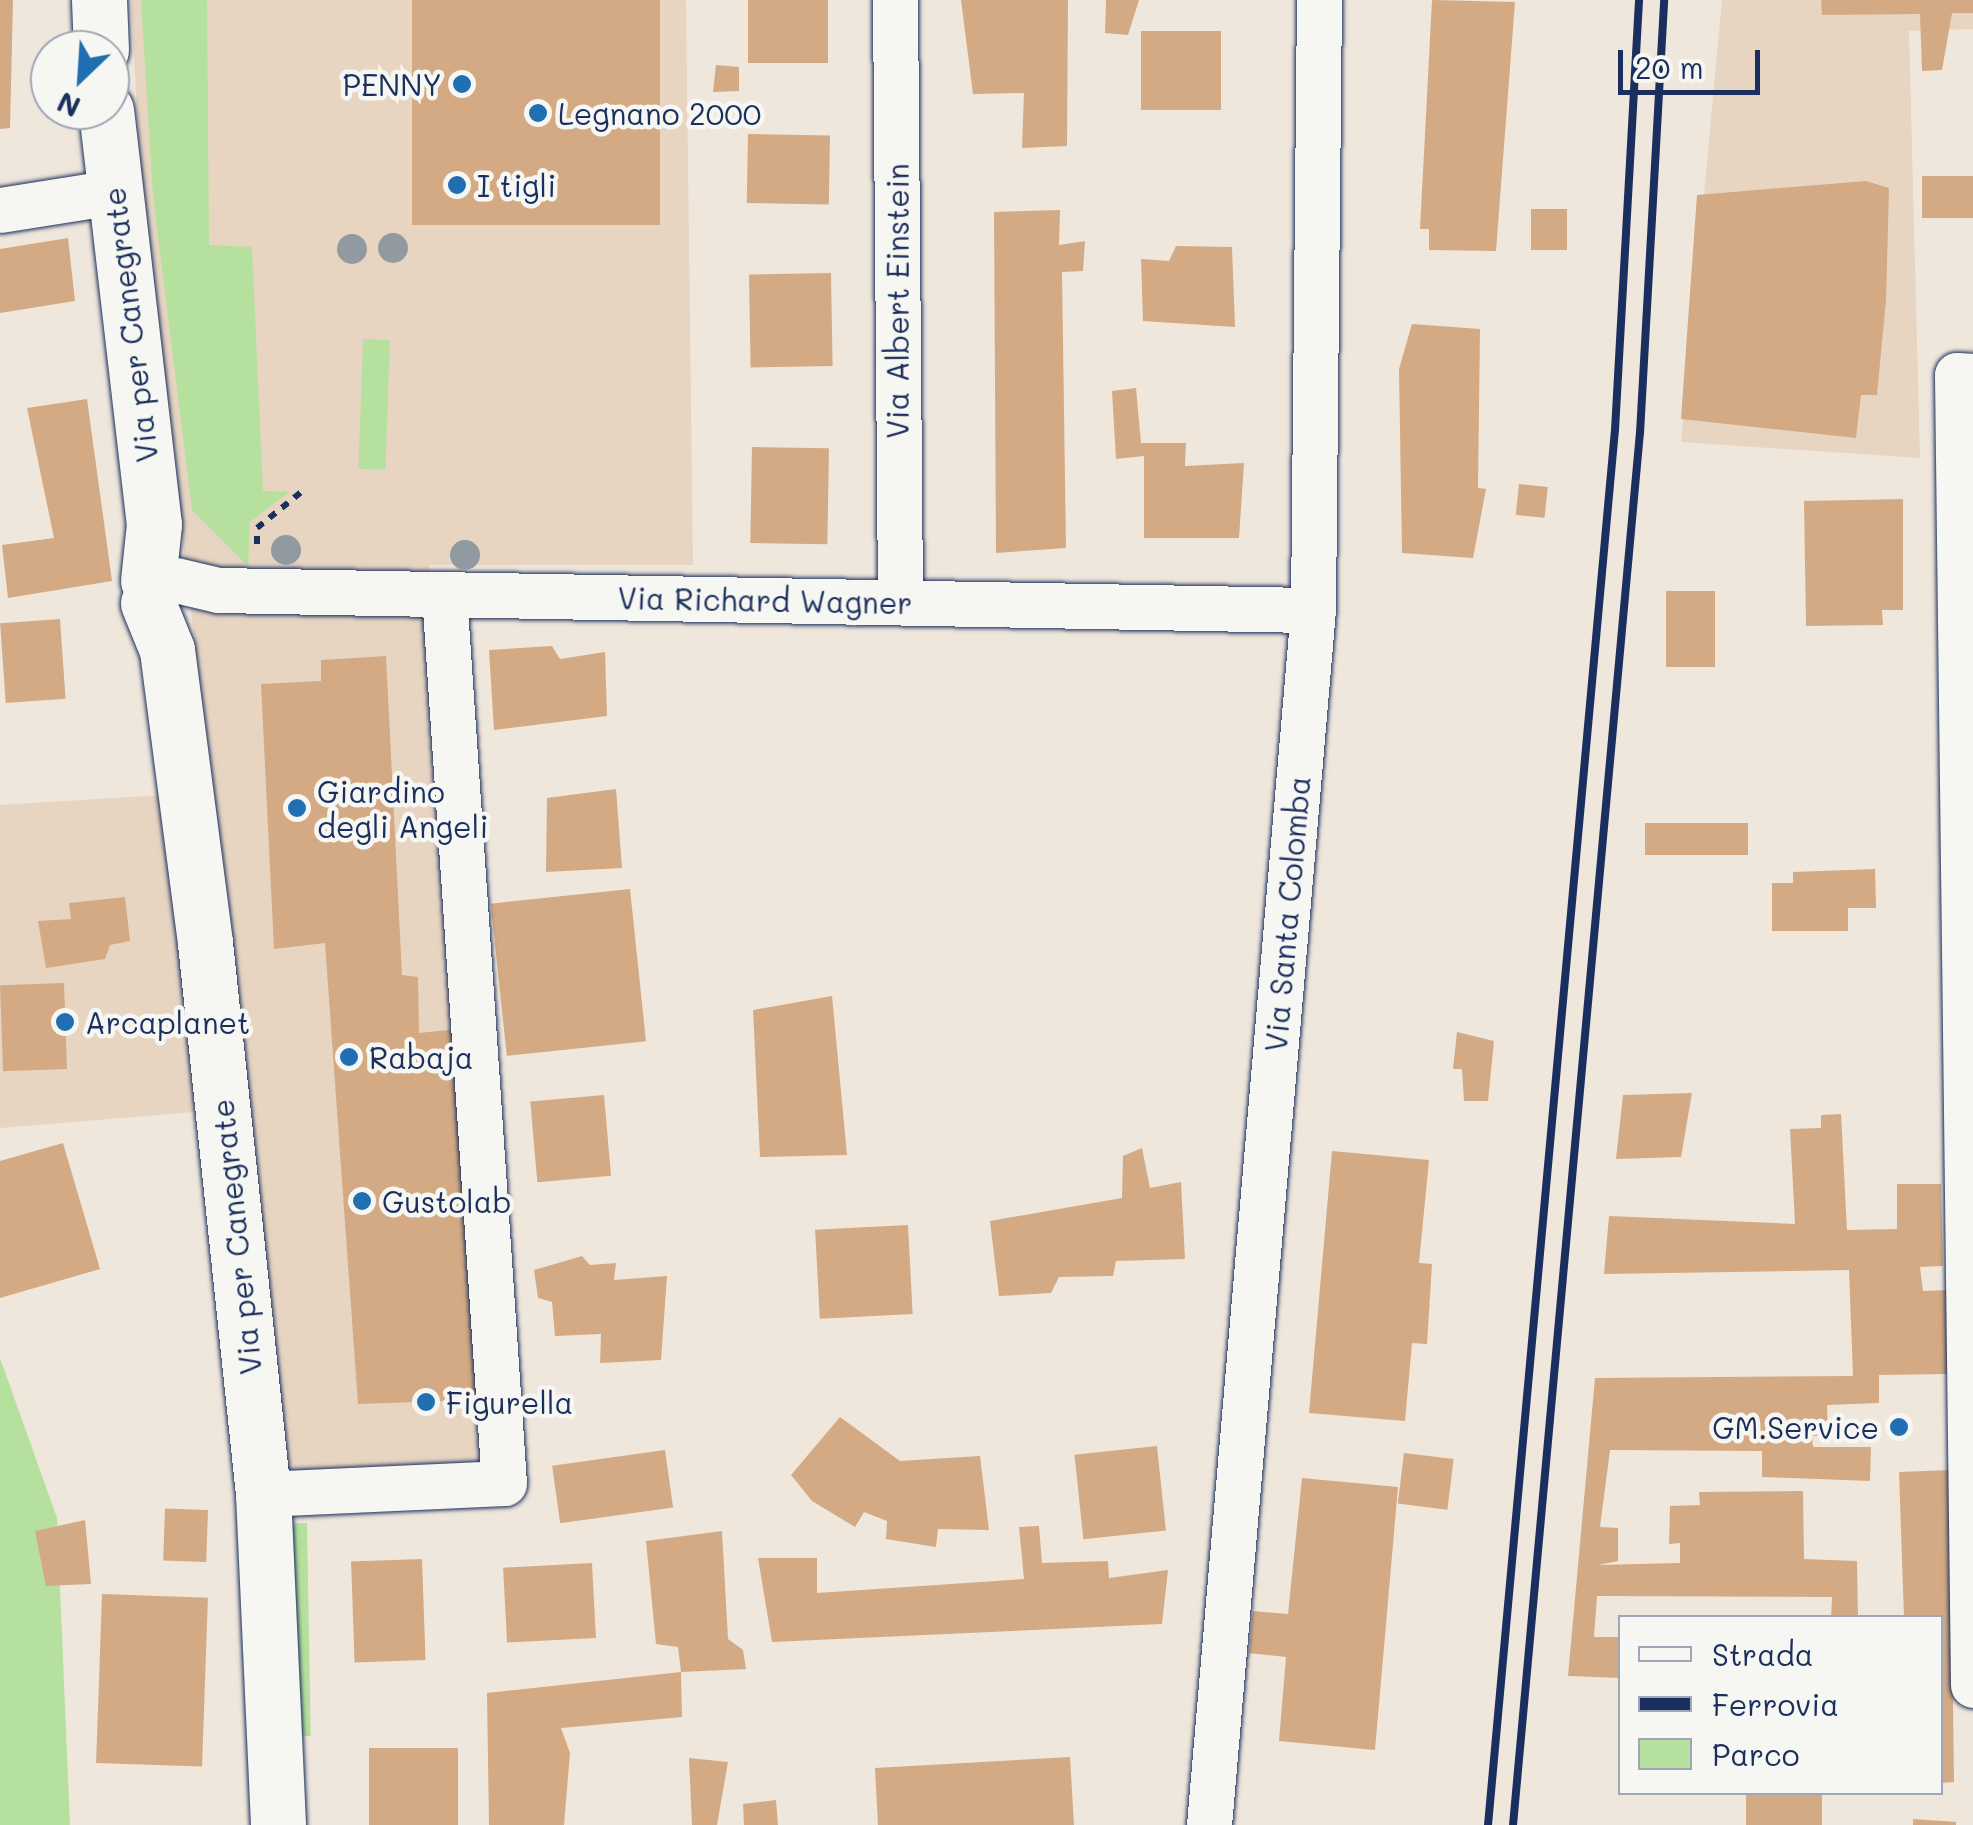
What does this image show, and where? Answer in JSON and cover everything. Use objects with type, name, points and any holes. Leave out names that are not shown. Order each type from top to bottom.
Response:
[{"type":"street","points":[[99,0],[100,30]]},
{"type":"street","name":"Via Albert Einstein","points":[[895,0],[900,602]]},
{"type":"street","name":"Via Santa Colomba","points":[[1209,1825],[1312,610],[1319,0]]},
{"type":"street","name":"Via per Canegrate","points":[[108,130],[114,192],[179,592],[263,1494],[278,1825]]},
{"type":"street","points":[[0,210],[114,192]]},
{"type":"street","points":[[1965,376],[1973,1685]]},
{"type":"street","name":"Via Richard Wagner","points":[[179,592],[1312,610]]},
{"type":"street","points":[[263,1494],[504,1484],[444,594]]},
{"type":"path","points":[[179,592],[305,489]]},
{"type":"shaded area","points":[[131,0],[686,0],[693,565],[429,565],[486,1465],[276,1474],[243,1108],[0,1128],[0,805],[213,792],[142,205]]},
{"type":"shaded area","points":[[1722,0],[1973,0],[1973,29],[1909,31],[1920,458],[1681,442]]},
{"type":"green space","points":[[141,0],[207,0],[209,245],[252,247],[263,491],[289,492],[250,522],[248,566],[192,510],[153,196]]},
{"type":"green space","points":[[363,339],[390,340],[385,470],[358,469]]},
{"type":"green space","points":[[0,1358],[57,1518],[70,1825],[0,1825]]},
{"type":"green space","points":[[290,1523],[307,1523],[311,1736],[294,1736]]},
{"type":"building","points":[[0,0],[13,0],[10,128],[0,129]]},
{"type":"building","name":"Legnano 2000","points":[[412,0],[660,0],[660,225],[412,225]]},
{"type":"building","points":[[748,0],[828,0],[828,63],[748,63]]},
{"type":"building","points":[[961,0],[1068,0],[1067,146],[1022,148],[1024,93],[973,94]]},
{"type":"building","points":[[1106,0],[1139,0],[1128,35],[1105,33]]},
{"type":"building","points":[[1432,0],[1515,2],[1496,251],[1429,250],[1429,229],[1420,229]]},
{"type":"building","points":[[1821,0],[1973,0],[1973,13],[1952,13],[1942,70],[1922,71],[1920,14],[1822,15]]},
{"type":"building","points":[[1141,31],[1221,31],[1221,110],[1141,110]]},
{"type":"building","points":[[716,65],[739,67],[739,91],[713,92]]},
{"type":"building","points":[[748,134],[830,135],[829,204],[747,203]]},
{"type":"building","points":[[1922,176],[1973,176],[1973,218],[1922,218]]},
{"type":"building","points":[[1866,181],[1889,188],[1886,300],[1877,395],[1861,395],[1856,438],[1681,419],[1697,195]]},
{"type":"building","points":[[1531,209],[1567,209],[1567,250],[1531,250]]},
{"type":"building","points":[[1060,210],[1059,245],[1085,241],[1083,271],[1062,272],[1066,548],[996,553],[994,212]]},
{"type":"building","points":[[68,238],[75,301],[0,313],[0,249]]},
{"type":"building","points":[[1176,246],[1232,247],[1235,327],[1143,321],[1141,259],[1169,261]]},
{"type":"building","points":[[831,273],[833,366],[751,367],[749,274]]},
{"type":"building","points":[[1412,324],[1480,329],[1478,488],[1486,489],[1473,558],[1402,553],[1399,369]]},
{"type":"building","points":[[1136,388],[1141,443],[1186,443],[1185,466],[1244,463],[1239,538],[1144,538],[1144,456],[1116,459],[1112,391]]},
{"type":"building","points":[[87,399],[112,581],[8,598],[2,545],[54,538],[27,408]]},
{"type":"building","points":[[752,447],[829,448],[827,544],[750,543]]},
{"type":"building","points":[[1519,484],[1548,487],[1545,518],[1516,515]]},
{"type":"building","points":[[1903,499],[1903,610],[1882,610],[1883,625],[1806,626],[1804,501]]},
{"type":"building","points":[[1666,591],[1715,591],[1715,667],[1666,667]]},
{"type":"building","points":[[60,619],[66,699],[6,703],[0,623]]},
{"type":"building","points":[[552,646],[560,659],[605,652],[607,716],[494,730],[489,650]]},
{"type":"building","points":[[386,656],[402,975],[418,977],[419,1033],[457,1029],[481,1400],[358,1404],[325,943],[274,949],[261,684],[321,681],[321,660]]},
{"type":"building","points":[[616,789],[622,868],[546,872],[547,798]]},
{"type":"building","points":[[1645,823],[1748,823],[1748,855],[1645,855]]},
{"type":"building","points":[[1875,869],[1876,908],[1848,908],[1848,931],[1772,931],[1772,883],[1793,883],[1793,872]]},
{"type":"building","points":[[630,889],[646,1041],[507,1056],[491,904]]},
{"type":"building","points":[[125,897],[130,941],[110,945],[105,959],[46,968],[38,921],[71,919],[69,903]]},
{"type":"building","points":[[64,983],[67,1069],[3,1071],[0,985]]},
{"type":"building","points":[[832,996],[847,1155],[760,1157],[753,1010]]},
{"type":"building","points":[[1457,1032],[1494,1041],[1488,1101],[1464,1101],[1462,1069],[1453,1069]]},
{"type":"building","points":[[1692,1093],[1681,1157],[1616,1159],[1623,1095]]},
{"type":"building","points":[[604,1095],[611,1176],[537,1182],[530,1101]]},
{"type":"building","points":[[1841,1114],[1847,1230],[1897,1229],[1897,1184],[1941,1184],[1943,1266],[1920,1267],[1923,1291],[1947,1290],[1948,1374],[1879,1375],[1879,1403],[1827,1405],[1828,1435],[1812,1436],[1813,1447],[1871,1447],[1870,1481],[1762,1477],[1762,1451],[1610,1450],[1600,1527],[1618,1528],[1618,1561],[1598,1565],[1680,1563],[1680,1543],[1669,1544],[1670,1506],[1700,1505],[1699,1492],[1803,1491],[1804,1559],[1857,1561],[1858,1615],[1831,1615],[1832,1597],[1597,1596],[1594,1637],[1618,1637],[1618,1678],[1568,1676],[1595,1378],[1853,1376],[1849,1270],[1604,1274],[1609,1216],[1795,1224],[1790,1129],[1821,1128],[1821,1115]]},
{"type":"building","points":[[63,1143],[100,1269],[0,1298],[0,1161]]},
{"type":"building","points":[[1142,1148],[1150,1188],[1181,1182],[1185,1259],[1116,1261],[1113,1276],[1059,1277],[1051,1293],[999,1296],[990,1221],[1122,1198],[1123,1156]]},
{"type":"building","points":[[1332,1151],[1429,1160],[1419,1263],[1432,1264],[1427,1344],[1412,1343],[1405,1421],[1309,1413]]},
{"type":"building","points":[[908,1225],[913,1314],[820,1319],[815,1230]]},
{"type":"building","points":[[582,1256],[590,1265],[616,1263],[614,1280],[667,1276],[661,1360],[600,1363],[601,1334],[555,1336],[552,1302],[538,1298],[534,1270]]},
{"type":"building","points":[[840,1417],[900,1461],[980,1456],[989,1530],[938,1529],[936,1547],[886,1539],[887,1521],[864,1512],[855,1527],[812,1501],[791,1475]]},
{"type":"building","points":[[1157,1446],[1166,1531],[1083,1539],[1074,1455]]},
{"type":"building","points":[[665,1450],[673,1507],[560,1523],[552,1466]]},
{"type":"building","points":[[1404,1453],[1454,1459],[1447,1510],[1398,1504]]},
{"type":"building","points":[[1950,1470],[1954,1782],[1943,1783],[1943,1615],[1904,1615],[1899,1472]]},
{"type":"building","points":[[1302,1478],[1398,1487],[1375,1750],[1279,1741],[1286,1657],[1249,1653],[1253,1611],[1288,1614]]},
{"type":"building","points":[[165,1508],[208,1510],[206,1562],[163,1560]]},
{"type":"building","points":[[85,1520],[91,1584],[46,1586],[35,1531]]},
{"type":"building","points":[[1039,1526],[1042,1563],[1108,1561],[1109,1578],[1168,1570],[1162,1624],[772,1642],[758,1558],[817,1558],[817,1593],[1024,1579],[1019,1527]]},
{"type":"building","points":[[722,1531],[728,1639],[743,1650],[746,1669],[681,1672],[678,1647],[656,1644],[646,1541]]},
{"type":"building","points":[[422,1559],[426,1660],[355,1662],[351,1561]]},
{"type":"building","points":[[592,1563],[596,1638],[507,1643],[503,1568]]},
{"type":"building","points":[[102,1594],[208,1598],[202,1767],[96,1763]]},
{"type":"building","points":[[681,1672],[682,1717],[561,1728],[570,1753],[564,1825],[489,1825],[487,1693]]},
{"type":"building","points":[[369,1748],[458,1748],[458,1825],[369,1825]]},
{"type":"building","points":[[1070,1757],[1074,1825],[878,1825],[875,1768]]},
{"type":"building","points":[[689,1758],[728,1762],[717,1825],[692,1825]]},
{"type":"building","points":[[1746,1795],[1822,1795],[1822,1825],[1746,1825]]},
{"type":"building","points":[[776,1800],[778,1825],[744,1825],[743,1804]]},
{"type":"building","points":[[1913,1819],[1956,1822],[1956,1825],[1913,1825]]},
{"type":"railway","points":[[1488,1825],[1615,430],[1639,0]]},
{"type":"railway","points":[[1513,1825],[1640,433],[1664,0]]},
{"type":"place","name":"PENNY","points":[[462,84]]},
{"type":"place","name":"Legnano 2000","points":[[538,113]]},
{"type":"place","name":"I tigli","points":[[457,185]]},
{"type":"place","name":"Giardino degli Angeli","points":[[297,808]]},
{"type":"place","name":"Arcaplanet","points":[[65,1022]]},
{"type":"place","name":"Rabaja","points":[[349,1057]]},
{"type":"place","name":"Gustolab","points":[[362,1201]]},
{"type":"place","name":"Figurella","points":[[426,1402]]},
{"type":"place","name":"GM.Service","points":[[1899,1427]]}]
